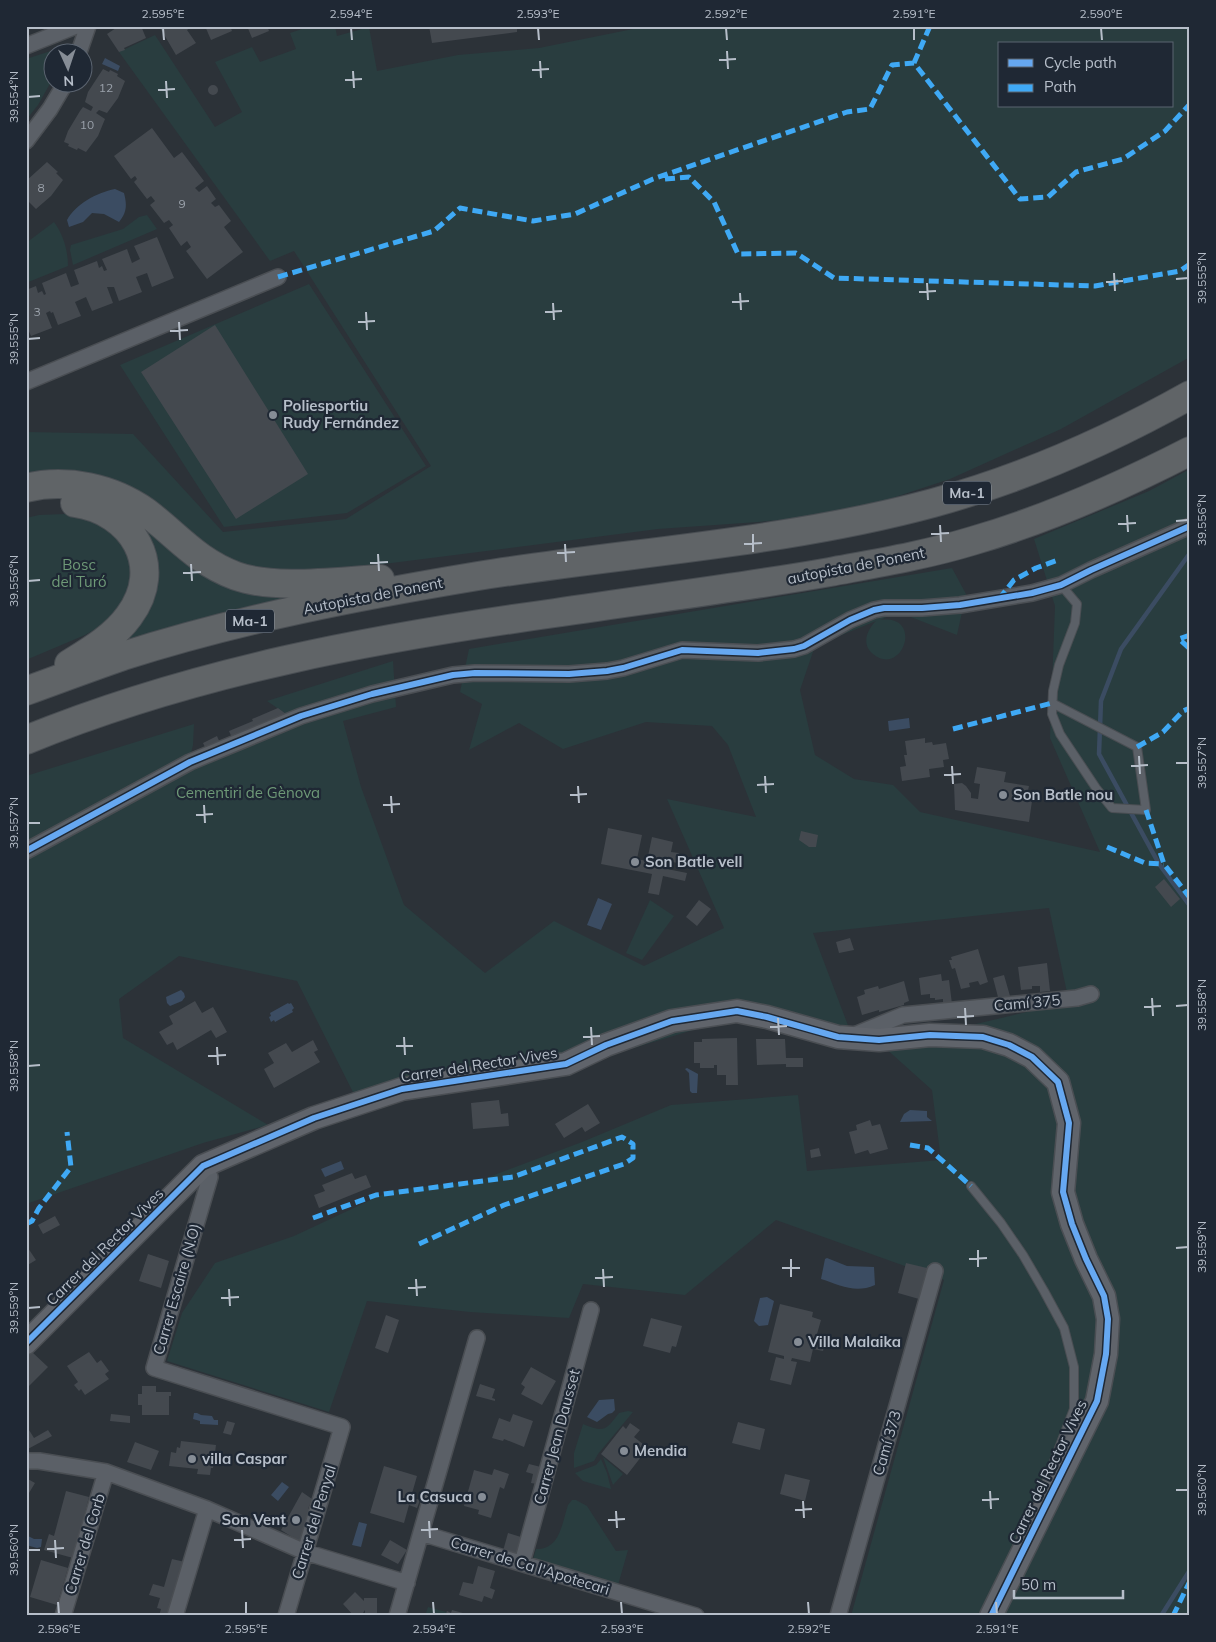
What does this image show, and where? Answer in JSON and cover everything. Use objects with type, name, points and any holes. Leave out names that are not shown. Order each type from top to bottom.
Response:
[{"type":"highway","name":"Autopista de Ponent","points":[[26,691],[123,657],[230,626],[332,602],[479,576],[729,542],[861,520],[968,492],[1009,479],[1085,449],[1190,395]]},
{"type":"highway","name":"autopista de Ponent","points":[[30,738],[89,715],[155,693],[283,661],[408,636],[772,582],[884,562],[971,542],[1046,517],[1083,502],[1190,451]]},
{"type":"highway","points":[[26,488],[49,484],[64,484],[90,487],[109,492],[147,513],[200,557],[222,570],[246,579],[286,583],[479,576]]},
{"type":"highway","points":[[26,505],[44,502],[67,502],[90,506],[110,514],[133,535],[140,549],[144,574],[138,599],[125,622],[87,653],[26,691]]},
{"type":"street","points":[[26,46],[76,26]]},
{"type":"street","points":[[82,42],[88,26]]},
{"type":"street","points":[[26,141],[60,92]]},
{"type":"street","points":[[26,382],[278,277]]},
{"type":"street","points":[[26,852],[190,762],[301,716],[372,694],[453,675],[475,672],[568,674],[607,671],[682,650],[758,653],[785,651],[804,646],[850,620],[874,610],[960,605],[1032,593],[1062,585],[1190,526]]},
{"type":"street","points":[[26,841],[47,841]]},
{"type":"street","name":"Camí 375","points":[[848,1038],[903,1014],[1076,998],[1091,994]]},
{"type":"street","name":"Carrer del Rector Vives","points":[[26,1343],[203,1166],[314,1118],[402,1088],[566,1064],[606,1045],[672,1021],[737,1011],[767,1017],[838,1037],[879,1040],[930,1035],[983,1038],[1009,1045],[1032,1058],[1058,1082],[1069,1123],[1064,1192],[1072,1224],[1104,1296],[1108,1319],[1106,1354],[1097,1400],[991,1616]]},
{"type":"street","name":"Carrer Escaire (N.O)","points":[[203,1166],[208,1171],[210,1177],[154,1368],[342,1428]]},
{"type":"street","name":"Camí 373","points":[[838,1616],[935,1271]]},
{"type":"street","name":"Carrer Jean Dausset","points":[[522,1563],[591,1310]]},
{"type":"street","points":[[397,1616],[477,1338]]},
{"type":"street","name":"Carrer del Penyal","points":[[286,1616],[342,1428]]},
{"type":"street","points":[[26,1461],[39,1461],[106,1472],[207,1509],[305,1552],[407,1583]]},
{"type":"street","name":"Carrer del Corb","points":[[63,1616],[106,1472]]},
{"type":"street","points":[[175,1616],[207,1509]]},
{"type":"street","name":"Carrer de Ca l'Apotecari","points":[[421,1533],[696,1616]]},
{"type":"lane","points":[[1052,703],[1137,747],[1146,810],[1112,808],[1060,734],[1052,714],[1052,703],[1053,691],[1059,665],[1075,623],[1076,604],[1062,585]]},
{"type":"lane","points":[[971,1186],[1012,1239],[1044,1291],[1064,1328],[1074,1367],[1074,1409],[1046,1481],[1048,1500]]},
{"type":"green space","points":[[311,26],[335,26],[337,36],[369,27],[377,71],[458,55],[539,48],[638,28],[640,26],[1190,26],[1190,357],[1061,429],[950,479],[880,502],[798,518],[658,529],[368,566],[285,572],[249,569],[26,476],[26,432],[133,434],[223,532],[346,519],[431,466],[294,251],[270,261],[119,52],[155,35],[215,127],[242,112],[215,62],[252,47],[260,62],[296,49],[290,33]]},
{"type":"green space","points":[[42,54],[42,92],[45,92],[26,120],[26,59]]},
{"type":"green space","points":[[147,215],[157,229],[73,265],[71,245],[123,229],[139,217]]},
{"type":"green space","points":[[54,222],[64,242],[68,266],[26,283],[26,243]]},
{"type":"green space","name":"Poliesportiu Rudy Fernández","points":[[309,284],[426,466],[347,513],[224,527],[120,365]]},
{"type":"green space","name":"Cementiri de Gènova","points":[[1190,469],[1190,1616],[851,1616],[944,1280],[776,1220],[685,1295],[583,1284],[569,1318],[470,1312],[367,1301],[329,1412],[167,1361],[182,1313],[215,1263],[294,1236],[390,1191],[481,1180],[582,1142],[671,1105],[798,1095],[807,1171],[941,1160],[932,1090],[883,1046],[1069,1002],[1049,908],[813,933],[849,1028],[769,1007],[561,1070],[361,1108],[297,981],[179,956],[119,999],[123,1038],[268,1125],[203,1143],[26,1204],[26,776],[194,724],[193,745],[187,769],[286,726],[286,714],[267,701],[393,661],[396,707],[343,721],[361,787],[404,905],[485,973],[554,921],[644,966],[724,928],[667,799],[756,817],[728,745],[712,726],[646,722],[563,749],[519,723],[469,750],[482,704],[460,692],[469,649],[952,568],[966,594],[957,635],[898,612],[880,620],[894,621],[902,626],[905,634],[904,644],[900,652],[893,658],[883,659],[873,654],[867,646],[868,633],[876,621],[815,646],[800,690],[815,755],[854,779],[893,785],[920,812],[1100,852],[1050,738],[1055,606],[1034,539],[1149,491]]},
{"type":"green space","points":[[106,501],[290,597],[236,609],[107,647],[150,592]]},
{"type":"green space","name":"Bosc del Turó","points":[[65,514],[82,516],[107,526],[125,548],[130,561],[131,587],[109,622],[85,635],[26,660],[26,518],[39,515]]},
{"type":"green space","points":[[650,900],[674,916],[642,960],[626,953]]},
{"type":"green space","points":[[633,1412],[594,1461],[574,1468],[574,1453],[583,1424],[601,1429],[608,1426],[619,1413]]},
{"type":"green space","points":[[603,1457],[623,1474],[613,1485]]},
{"type":"green space","points":[[601,1459],[611,1489],[583,1481],[575,1473],[596,1465]]},
{"type":"green space","points":[[572,1500],[587,1506],[616,1551],[628,1550],[618,1585],[533,1559],[536,1549],[550,1545],[559,1534],[568,1505]]},
{"type":"green space","points":[[428,1607],[446,1612],[445,1616],[425,1616]]},
{"type":"water","points":[[105,58],[120,66],[118,71],[102,64]]},
{"type":"water","points":[[115,189],[124,193],[126,201],[125,212],[119,222],[104,214],[92,213],[83,222],[69,227],[67,220],[81,204],[94,196]]},
{"type":"water","points":[[909,718],[910,728],[889,731],[888,721]]},
{"type":"water","points":[[598,898],[612,904],[601,930],[587,925]]},
{"type":"water","points":[[181,990],[185,997],[182,1001],[170,1006],[167,1003],[166,997]]},
{"type":"water","points":[[291,1003],[294,1008],[293,1012],[275,1022],[274,1020],[271,1022],[270,1013]]},
{"type":"water","points":[[687,1068],[698,1074],[697,1093],[690,1091],[689,1073],[685,1069]]},
{"type":"water","points":[[910,1110],[927,1111],[927,1117],[932,1121],[900,1122],[904,1114]]},
{"type":"water","points":[[341,1161],[344,1169],[325,1177],[321,1169]]},
{"type":"water","points":[[827,1258],[847,1266],[874,1267],[875,1285],[868,1288],[854,1289],[821,1279],[825,1259]]},
{"type":"water","points":[[767,1297],[774,1301],[768,1325],[759,1326],[754,1321],[760,1298]]},
{"type":"water","points":[[614,1399],[615,1410],[612,1413],[597,1422],[587,1417],[599,1400]]},
{"type":"water","points":[[194,1413],[212,1416],[214,1420],[218,1420],[218,1425],[200,1424],[200,1421],[193,1419]]},
{"type":"water","points":[[282,1482],[289,1487],[278,1501],[271,1495]]},
{"type":"water","points":[[359,1522],[367,1524],[361,1547],[352,1545]]},
{"type":"water","points":[[26,1535],[34,1539],[42,1539],[41,1547],[37,1548],[26,1545]]},
{"type":"building","points":[[119,26],[141,26],[146,38],[119,52],[107,34]]},
{"type":"building","points":[[159,26],[189,26],[190,28],[187,30],[196,43],[176,55]]},
{"type":"building","points":[[205,26],[230,26],[232,31],[211,40]]},
{"type":"building","points":[[247,26],[267,26],[269,31],[252,38]]},
{"type":"building","points":[[429,26],[517,26],[517,32],[432,43]]},
{"type":"building","points":[[103,69],[118,74],[117,76],[125,81],[118,98],[107,113],[99,110],[96,113],[105,119],[98,136],[86,152],[68,146],[69,144],[64,142],[68,131],[83,107],[91,111],[93,107],[85,102],[88,92],[92,92],[92,86]]},
{"type":"building","points":[[213,85],[218,90],[213,95],[208,90]]},
{"type":"building","points":[[152,128],[174,158],[182,152],[204,181],[195,188],[199,192],[207,186],[216,199],[211,203],[215,207],[219,205],[231,221],[224,227],[243,252],[207,279],[186,251],[191,247],[187,241],[181,246],[169,228],[173,225],[169,220],[164,223],[150,205],[155,201],[151,196],[147,199],[134,182],[137,179],[135,176],[131,179],[114,156]]},
{"type":"building","points":[[47,162],[58,172],[56,173],[63,180],[51,196],[36,209],[26,201],[26,181]]},
{"type":"building","points":[[157,237],[174,278],[152,287],[147,273],[136,277],[142,292],[119,301],[114,287],[107,287],[113,303],[92,311],[86,297],[75,302],[81,316],[58,325],[53,312],[51,313],[50,311],[46,313],[52,328],[31,336],[26,325],[26,290],[36,286],[38,293],[42,291],[44,295],[46,294],[42,283],[66,273],[71,287],[79,284],[74,270],[97,261],[99,268],[102,266],[104,271],[107,270],[102,259],[127,249],[132,263],[140,259],[134,246]]},
{"type":"building","points":[[215,325],[308,474],[236,519],[141,372]]},
{"type":"building","points":[[278,708],[286,714],[232,738],[229,731]]},
{"type":"building","points":[[217,736],[220,743],[206,749],[203,743]]},
{"type":"building","points":[[925,738],[925,743],[932,742],[933,745],[946,743],[949,759],[943,760],[944,767],[929,769],[930,777],[902,781],[900,767],[906,766],[904,755],[907,755],[905,741]]},
{"type":"building","name":"Son Batle nou","points":[[977,767],[1006,772],[1004,782],[1029,786],[1026,800],[1032,801],[1029,822],[955,810],[954,784],[962,783],[971,793],[971,798],[978,799],[980,784],[974,783]]},
{"type":"building","name":"Son Batle vell","points":[[608,828],[642,835],[637,859],[647,861],[652,837],[673,842],[671,852],[679,853],[677,863],[669,861],[667,869],[687,873],[685,881],[663,876],[659,895],[648,893],[652,874],[601,864]]},
{"type":"building","points":[[801,831],[818,835],[816,847],[809,847],[799,840]]},
{"type":"building","points":[[1164,879],[1180,899],[1171,907],[1155,887]]},
{"type":"building","points":[[699,900],[711,909],[697,926],[686,917]]},
{"type":"building","points":[[850,938],[854,950],[839,953],[836,942]]},
{"type":"building","points":[[978,949],[988,982],[980,985],[978,981],[969,983],[970,987],[961,989],[955,968],[952,969],[949,960],[952,960],[951,957]]},
{"type":"building","points":[[1047,963],[1050,991],[1040,992],[1040,986],[1032,986],[1032,989],[1021,990],[1018,967]]},
{"type":"building","points":[[941,974],[942,981],[949,980],[952,1004],[943,1005],[943,999],[935,1000],[935,998],[930,998],[930,994],[921,995],[919,978]]},
{"type":"building","points":[[1004,975],[1010,996],[998,997],[993,978]]},
{"type":"building","points":[[904,981],[909,1001],[904,1003],[904,1005],[862,1015],[857,997],[865,994],[864,990],[878,986],[879,989]]},
{"type":"building","points":[[195,1001],[202,1013],[213,1007],[227,1032],[216,1038],[211,1030],[177,1050],[173,1042],[167,1045],[159,1032],[173,1024],[169,1016]]},
{"type":"building","points":[[737,1038],[738,1085],[726,1085],[726,1075],[717,1075],[717,1065],[714,1065],[714,1068],[700,1068],[700,1063],[694,1063],[694,1042],[702,1042],[702,1039]]},
{"type":"building","points":[[756,1039],[785,1039],[786,1058],[803,1058],[803,1067],[786,1067],[786,1064],[757,1065]]},
{"type":"building","points":[[313,1040],[318,1050],[314,1052],[320,1062],[274,1088],[264,1069],[274,1063],[268,1053],[286,1043],[292,1052]]},
{"type":"building","points":[[499,1100],[501,1114],[508,1113],[509,1126],[473,1129],[471,1103]]},
{"type":"building","points":[[588,1104],[600,1123],[585,1132],[582,1127],[564,1138],[555,1124]]},
{"type":"building","points":[[870,1120],[872,1126],[880,1124],[888,1149],[870,1154],[868,1150],[855,1154],[849,1132],[857,1130],[856,1125]]},
{"type":"building","points":[[819,1148],[821,1156],[811,1158],[810,1150]]},
{"type":"building","points":[[352,1173],[355,1179],[366,1175],[371,1187],[319,1208],[314,1195],[325,1191],[322,1185]]},
{"type":"building","points":[[55,1216],[60,1225],[43,1234],[38,1225]]},
{"type":"building","points":[[26,1245],[36,1260],[26,1266]]},
{"type":"building","points":[[148,1254],[169,1261],[161,1288],[139,1281]]},
{"type":"building","points":[[906,1263],[927,1268],[919,1299],[898,1293]]},
{"type":"building","name":"Villa Malaika","points":[[780,1304],[813,1312],[812,1317],[821,1320],[817,1334],[827,1336],[823,1351],[813,1349],[810,1362],[792,1358],[791,1361],[797,1362],[791,1385],[770,1380],[776,1357],[784,1359],[784,1356],[768,1352]]},
{"type":"building","points":[[386,1315],[399,1320],[388,1353],[375,1348]]},
{"type":"building","points":[[651,1318],[682,1326],[676,1347],[672,1346],[670,1353],[643,1346]]},
{"type":"building","points":[[32,1352],[48,1367],[26,1389],[26,1358]]},
{"type":"building","points":[[89,1352],[97,1363],[101,1360],[109,1371],[105,1374],[109,1379],[85,1395],[81,1389],[79,1391],[74,1385],[78,1382],[67,1366]]},
{"type":"building","points":[[531,1367],[556,1381],[542,1405],[521,1394],[525,1387],[521,1384]]},
{"type":"building","points":[[480,1384],[495,1389],[492,1398],[495,1401],[476,1396]]},
{"type":"building","points":[[142,1386],[156,1386],[156,1392],[171,1392],[171,1396],[169,1396],[169,1415],[142,1415],[142,1405],[138,1405],[138,1394],[142,1394]]},
{"type":"building","points":[[111,1414],[130,1416],[130,1423],[110,1421]]},
{"type":"building","points":[[513,1414],[533,1421],[524,1447],[504,1439],[503,1441],[492,1438],[499,1418],[510,1422]]},
{"type":"building","points":[[227,1421],[235,1423],[231,1435],[223,1433]]},
{"type":"building","points":[[738,1422],[765,1429],[760,1450],[732,1443]]},
{"type":"building","name":"Mendia","points":[[630,1423],[640,1430],[634,1437],[648,1448],[627,1475],[601,1454],[623,1426],[626,1429]]},
{"type":"building","points":[[29,1430],[34,1438],[48,1430],[52,1436],[26,1450],[26,1431]]},
{"type":"building","name":"villa Caspar","points":[[181,1441],[216,1445],[213,1468],[211,1468],[210,1475],[197,1474],[198,1469],[169,1466],[171,1452],[176,1453],[177,1447],[180,1448]]},
{"type":"building","points":[[135,1442],[159,1451],[151,1470],[127,1462]]},
{"type":"building","points":[[529,1464],[541,1467],[537,1484],[531,1483],[533,1474],[526,1472]]},
{"type":"building","points":[[384,1466],[417,1476],[411,1497],[420,1500],[417,1508],[409,1505],[404,1523],[370,1513]]},
{"type":"building","name":"La Casuca","points":[[494,1469],[509,1474],[504,1489],[500,1487],[491,1518],[478,1514],[479,1510],[464,1506],[474,1470],[492,1475]]},
{"type":"building","points":[[785,1474],[810,1480],[805,1501],[780,1494]]},
{"type":"building","points":[[26,1478],[35,1483],[26,1498]]},
{"type":"building","points":[[66,1491],[89,1497],[73,1558],[44,1550],[49,1534],[54,1536]]},
{"type":"building","name":"Son Vent","points":[[302,1492],[312,1499],[300,1542],[281,1530]]},
{"type":"building","points":[[508,1533],[521,1537],[517,1555],[503,1551]]},
{"type":"building","points":[[390,1540],[407,1550],[398,1564],[381,1555]]},
{"type":"building","points":[[172,1559],[185,1562],[170,1616],[159,1616],[161,1609],[157,1608],[160,1598],[149,1595],[153,1584],[164,1587]]},
{"type":"building","points":[[41,1560],[68,1568],[57,1605],[30,1597]]},
{"type":"building","points":[[478,1566],[495,1571],[490,1588],[495,1590],[492,1599],[484,1596],[482,1602],[459,1595],[463,1582],[473,1584]]},
{"type":"building","points":[[355,1592],[364,1601],[364,1598],[377,1598],[377,1615],[365,1615],[365,1610],[361,1616],[354,1616],[343,1604]]},
{"type":"building","points":[[452,1610],[470,1616],[445,1616],[447,1611],[451,1613]]},
{"type":"waterway","points":[[1190,553],[1121,649],[1101,701],[1099,754],[1159,864],[1190,906]]},
{"type":"waterway","points":[[1161,1616],[1190,1570]]},
{"type":"marked path","points":[[914,63],[930,26]]},
{"type":"marked path","points":[[278,277],[434,231],[460,208],[533,221],[575,214],[653,179],[847,112],[870,109],[892,65],[914,63],[1020,199],[1048,197],[1076,172],[1123,159],[1165,131],[1190,104]]},
{"type":"marked path","points":[[665,179],[689,177],[714,202],[738,254],[796,253],[834,278],[1095,286],[1180,271],[1190,264]]},
{"type":"marked path","points":[[999,599],[1014,580],[1036,568],[1058,560]]},
{"type":"marked path","points":[[1190,635],[1179,639],[1190,649]]},
{"type":"marked path","points":[[953,729],[1052,703]]},
{"type":"marked path","points":[[1137,747],[1163,732],[1183,711],[1190,708]]},
{"type":"marked path","points":[[1146,810],[1164,864],[1190,898]]},
{"type":"marked path","points":[[1107,847],[1145,863],[1164,864]]},
{"type":"marked path","points":[[26,1224],[32,1221],[39,1208],[71,1167],[67,1132]]},
{"type":"marked path","points":[[313,1218],[376,1195],[513,1177],[622,1137],[633,1144],[633,1158],[624,1164],[504,1205],[419,1244]]},
{"type":"marked path","points":[[910,1145],[928,1148],[971,1186]]},
{"type":"marked path","points":[[1173,1616],[1190,1581]]},
{"type":"cycle path","points":[[26,851],[190,762],[301,716],[372,694],[453,675],[475,673],[569,674],[607,671],[682,650],[758,653],[794,649],[804,646],[850,620],[874,610],[960,605],[1032,593],[1061,585],[1190,526]]},
{"type":"cycle path","points":[[26,1343],[203,1166],[314,1118],[402,1089],[566,1064],[606,1045],[672,1021],[737,1011],[767,1017],[838,1037],[879,1040],[930,1035],[983,1037],[1009,1045],[1032,1057],[1058,1082],[1069,1123],[1063,1192],[1072,1224],[1104,1296],[1108,1319],[1106,1354],[1097,1401],[991,1616]]},
{"type":"place","name":"Poliesportiu Rudy Fernández","points":[[273,415]]},
{"type":"place","name":"Son Batle nou","points":[[1003,795]]},
{"type":"place","name":"Son Batle vell","points":[[635,862]]},
{"type":"place","name":"Villa Malaika","points":[[798,1342]]},
{"type":"place","name":"Mendia","points":[[624,1451]]},
{"type":"place","name":"villa Caspar","points":[[192,1459]]},
{"type":"place","name":"La Casuca","points":[[482,1497]]},
{"type":"place","name":"Son Vent","points":[[296,1520]]}]
